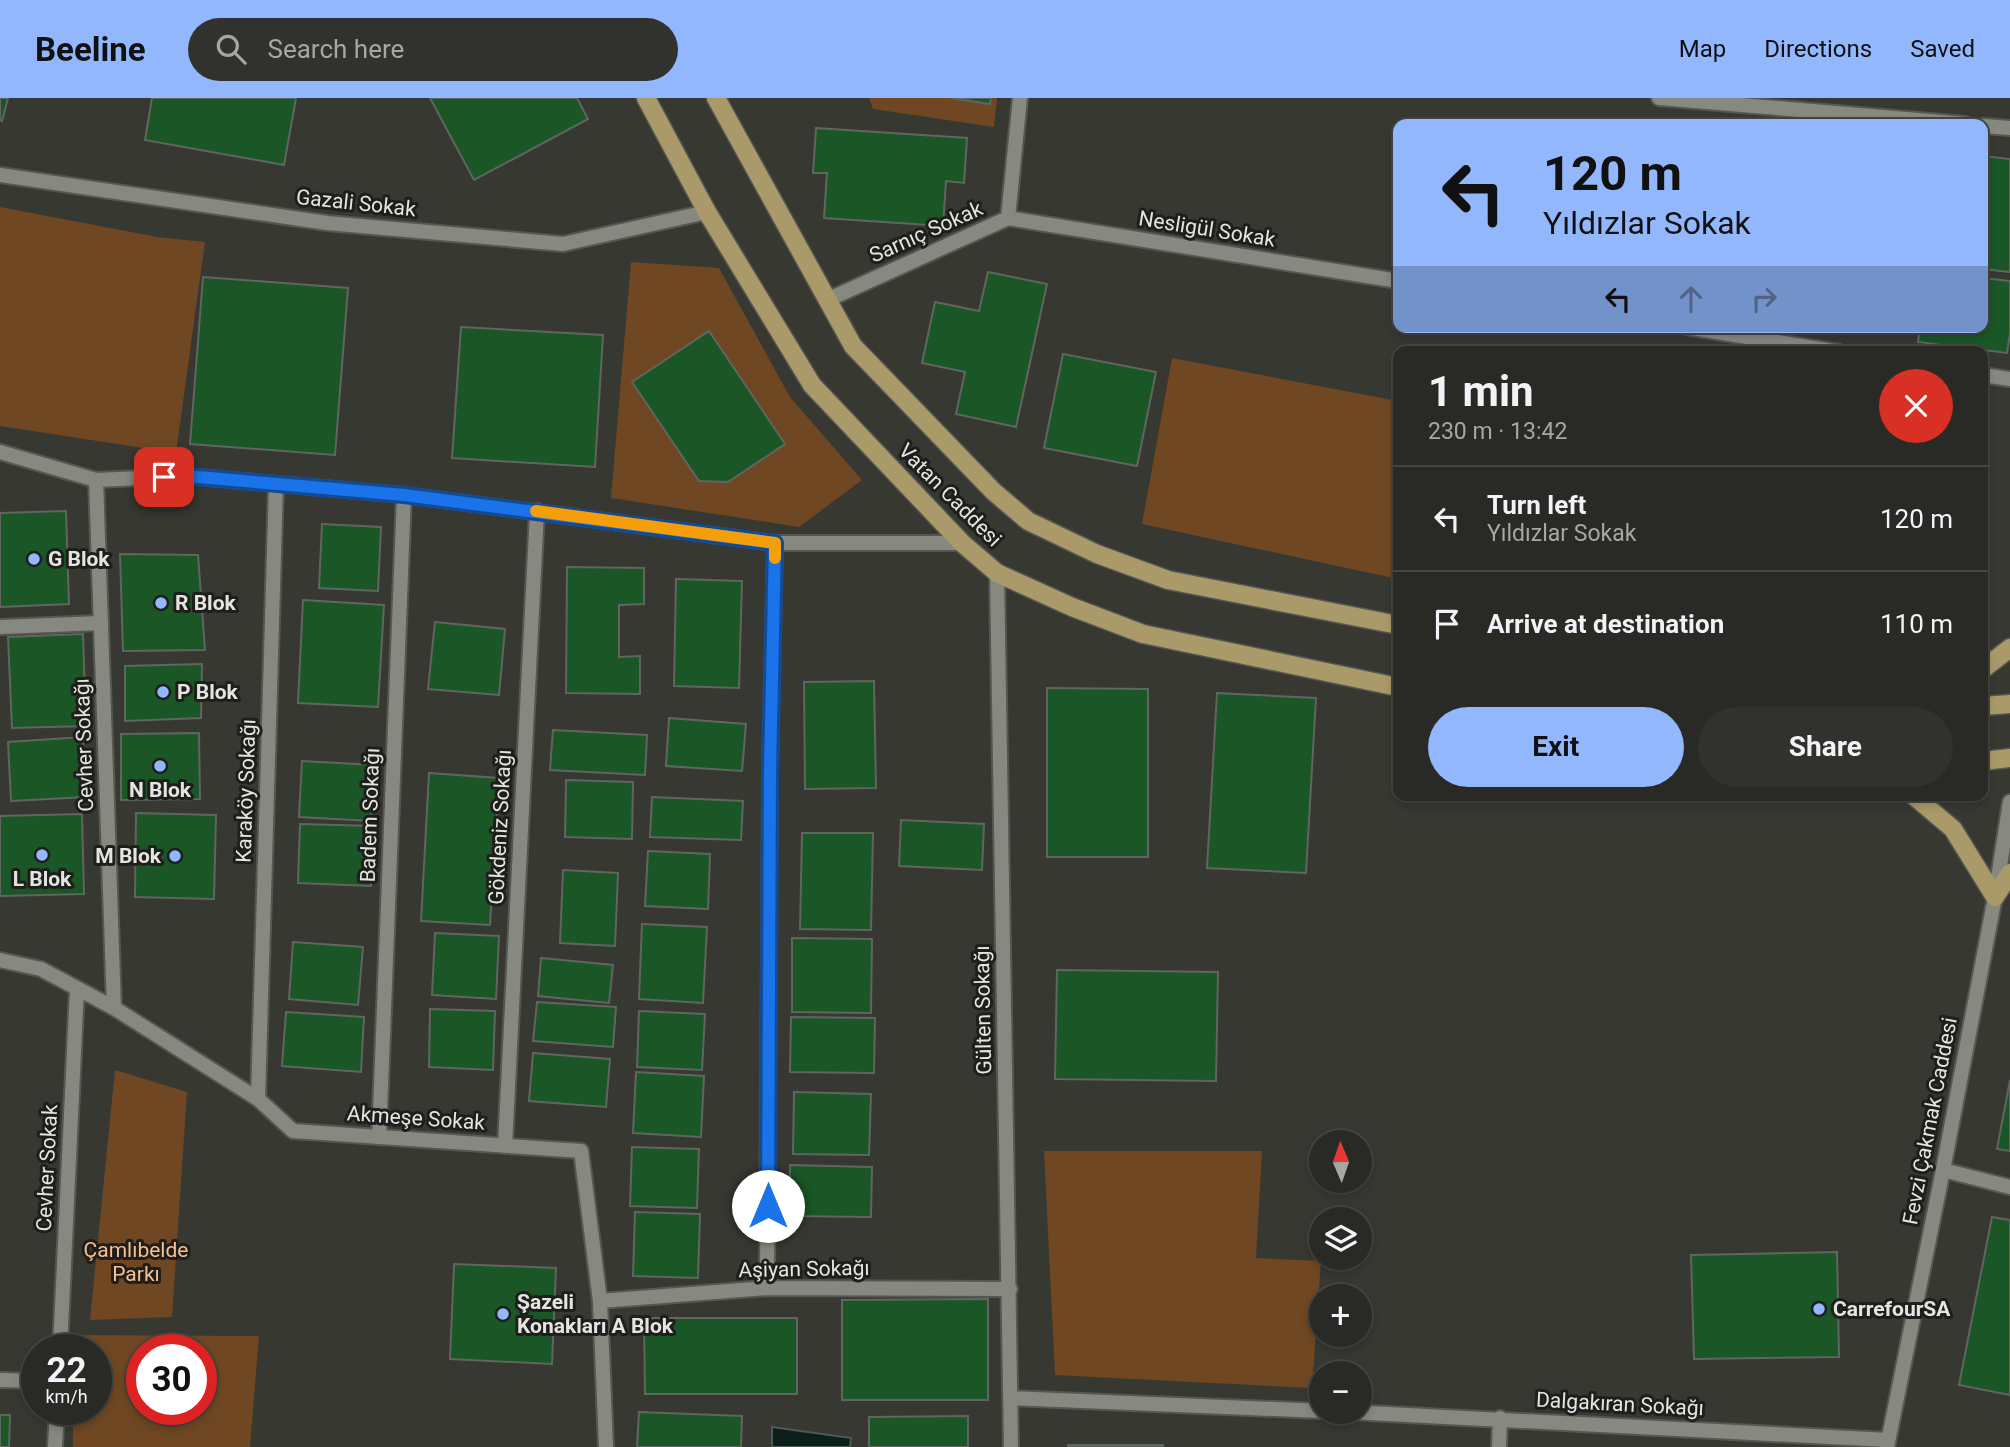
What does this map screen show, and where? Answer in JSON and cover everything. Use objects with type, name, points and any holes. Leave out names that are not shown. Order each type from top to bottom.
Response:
[{"type":"main road","name":"Vatan Caddesi","points":[[646,98],[707,212],[811,385],[962,543],[997,573],[1072,607],[1143,634],[1393,687]]},
{"type":"main road","name":"Vatan Caddesi","points":[[716,98],[853,346],[993,491],[1028,521],[1097,554],[1168,580],[1393,624]]},
{"type":"main road","points":[[1988,665],[2010,648]]},
{"type":"main road","points":[[1988,706],[2010,704]]},
{"type":"main road","points":[[1988,760],[2010,758]]},
{"type":"main road","points":[[1920,801],[1953,829],[1995,897],[2010,873]]},
{"type":"street","name":"Sarnıç Sokak","points":[[827,300],[1008,218],[1020,98]]},
{"type":"street","points":[[1659,98],[1761,103],[1916,119]]},
{"type":"street","points":[[1988,126],[2010,128]]},
{"type":"street","name":"Gazali Sokak","points":[[0,176],[327,223],[563,244],[707,212]]},
{"type":"street","name":"Nesligül Sokak","points":[[1008,218],[1393,280]]},
{"type":"street","points":[[1723,333],[1802,346]]},
{"type":"street","points":[[1988,376],[2010,379]]},
{"type":"street","points":[[0,452],[96,480],[186,476],[404,495],[775,543],[962,543]]},
{"type":"street","name":"Cevher Sokağı","points":[[96,480],[114,1008]]},
{"type":"street","name":"Karaköy Sokağı","points":[[258,1099],[276,484]]},
{"type":"street","name":"Badem Sokağı","points":[[379,1137],[404,495]]},
{"type":"street","name":"Gökdeniz Sokağı","points":[[505,1146],[537,511]]},
{"type":"street","points":[[767,1288],[770,785],[775,543]]},
{"type":"street","name":"Gülten Sokağı","points":[[997,573],[1011,1447]]},
{"type":"street","points":[[0,627],[101,623]]},
{"type":"street","name":"Fevzi Çakmak Caddesi","points":[[1887,1444],[1943,1170],[1995,897],[2010,802]]},
{"type":"street","name":"Akmeşe Sokak","points":[[0,960],[41,969],[114,1008],[258,1099],[293,1130],[581,1151],[600,1301],[606,1447]]},
{"type":"street","name":"Cevher Sokak","points":[[61,1334],[77,988]]},
{"type":"street","points":[[1943,1170],[2010,1187]]},
{"type":"street","name":"Aşiyan Sokağı","points":[[600,1301],[767,1288],[1010,1289]]},
{"type":"street","points":[[0,1380],[21,1381]]},
{"type":"street","points":[[1011,1398],[1309,1410]]},
{"type":"street","name":"Dalgakıran Sokağı","points":[[1372,1413],[1887,1444]]},
{"type":"street","points":[[1499,1447],[1500,1419]]},
{"type":"street","points":[[55,1447],[56,1425]]},
{"type":"green space","points":[[869,98],[997,98],[994,127],[873,109]]},
{"type":"green space","points":[[0,207],[157,237],[205,242],[176,453],[0,426]]},
{"type":"green space","points":[[631,262],[719,268],[790,397],[862,480],[799,527],[611,498]]},
{"type":"green space","points":[[1172,358],[1393,400],[1393,578],[1142,524]]},
{"type":"green space","name":"Çamlıbelde Parkı","points":[[115,1070],[187,1092],[172,1317],[90,1320]]},
{"type":"green space","points":[[1044,1151],[1262,1151],[1256,1258],[1309,1260],[1309,1270],[1320,1270],[1319,1284],[1309,1284],[1309,1347],[1315,1347],[1314,1361],[1309,1361],[1309,1388],[1055,1375]]},
{"type":"green space","points":[[112,1335],[126,1335],[126,1425],[217,1425],[217,1336],[259,1336],[250,1447],[73,1447],[73,1425],[112,1425]]},
{"type":"water","points":[[772,1427],[851,1438],[850,1447],[772,1447]]},
{"type":"building","points":[[0,98],[8,98],[2,121],[0,120]]},
{"type":"building","points":[[152,98],[296,98],[284,165],[145,140]]},
{"type":"building","points":[[430,98],[577,98],[588,119],[474,180]]},
{"type":"building","points":[[951,98],[991,98],[990,104]]},
{"type":"building","points":[[816,128],[967,138],[964,183],[946,181],[943,226],[824,218],[827,173],[813,173]]},
{"type":"building","points":[[1988,157],[2010,159],[2010,272],[1988,270]]},
{"type":"building","points":[[988,272],[1047,284],[1016,427],[956,414],[965,372],[922,363],[935,302],[979,311]]},
{"type":"building","points":[[203,277],[348,288],[335,455],[190,444]]},
{"type":"building","points":[[1988,279],[2010,281],[2010,333],[2007,353],[1988,351],[1988,346],[1950,346],[1918,342],[1919,333],[1988,333]]},
{"type":"building","points":[[461,327],[603,335],[595,467],[452,458]]},
{"type":"building","points":[[709,331],[785,444],[728,482],[699,481],[632,382]]},
{"type":"building","points":[[1063,354],[1156,372],[1137,466],[1044,448]]},
{"type":"building","name":"G Blok","points":[[66,511],[69,604],[0,607],[0,513]]},
{"type":"building","points":[[322,524],[381,527],[378,591],[319,588]]},
{"type":"building","name":"R Blok","points":[[120,554],[198,555],[205,650],[123,651]]},
{"type":"building","points":[[567,567],[644,568],[644,604],[619,605],[619,657],[640,656],[640,694],[566,693]]},
{"type":"building","points":[[676,579],[742,581],[739,688],[674,686]]},
{"type":"building","points":[[303,600],[384,605],[378,707],[298,703]]},
{"type":"building","points":[[435,622],[505,629],[499,695],[428,689]]},
{"type":"building","points":[[83,634],[86,726],[12,728],[8,637]]},
{"type":"building","name":"P Blok","points":[[202,664],[201,718],[125,721],[125,666]]},
{"type":"building","points":[[874,681],[876,788],[805,789],[804,682]]},
{"type":"building","points":[[1047,688],[1148,689],[1148,857],[1047,857]]},
{"type":"building","points":[[1217,693],[1316,698],[1306,873],[1207,868]]},
{"type":"building","points":[[669,718],[746,724],[742,771],[666,766]]},
{"type":"building","points":[[553,730],[647,735],[645,775],[550,770]]},
{"type":"building","name":"N Blok","points":[[199,733],[200,799],[121,800],[121,734]]},
{"type":"building","points":[[83,737],[86,797],[11,801],[8,742]]},
{"type":"building","points":[[302,761],[374,765],[371,821],[299,817]]},
{"type":"building","points":[[429,773],[499,778],[490,925],[421,921]]},
{"type":"building","points":[[566,780],[633,782],[632,839],[565,837]]},
{"type":"building","points":[[652,797],[743,801],[741,840],[650,837]]},
{"type":"building","name":"M Blok","points":[[136,813],[216,815],[214,899],[135,897]]},
{"type":"building","name":"L Blok","points":[[82,814],[84,894],[0,896],[0,816]]},
{"type":"building","points":[[901,820],[984,824],[982,870],[899,866]]},
{"type":"building","points":[[300,824],[373,826],[371,886],[298,883]]},
{"type":"building","points":[[802,833],[873,833],[871,930],[800,929]]},
{"type":"building","points":[[648,851],[710,854],[708,909],[645,906]]},
{"type":"building","points":[[563,870],[618,873],[615,946],[560,943]]},
{"type":"building","points":[[642,924],[707,927],[703,1003],[639,999]]},
{"type":"building","points":[[435,933],[499,936],[496,999],[432,995]]},
{"type":"building","points":[[792,938],[872,939],[871,1013],[792,1012]]},
{"type":"building","points":[[293,942],[363,947],[358,1005],[289,999]]},
{"type":"building","points":[[541,958],[613,965],[609,1003],[538,996]]},
{"type":"building","points":[[1057,970],[1218,972],[1216,1081],[1055,1079]]},
{"type":"building","points":[[537,1002],[616,1007],[613,1047],[533,1041]]},
{"type":"building","points":[[430,1009],[495,1011],[493,1070],[429,1067]]},
{"type":"building","points":[[639,1011],[705,1014],[702,1070],[637,1067]]},
{"type":"building","points":[[286,1012],[364,1017],[361,1072],[282,1066]]},
{"type":"building","points":[[791,1017],[875,1018],[874,1073],[790,1072]]},
{"type":"building","points":[[533,1053],[610,1059],[606,1107],[529,1101]]},
{"type":"building","points":[[636,1072],[704,1076],[701,1137],[633,1133]]},
{"type":"building","points":[[2010,1080],[2010,1151],[1997,1149]]},
{"type":"building","points":[[794,1092],[871,1094],[869,1155],[793,1154]]},
{"type":"building","points":[[632,1147],[699,1149],[697,1208],[630,1206]]},
{"type":"building","points":[[790,1165],[872,1167],[871,1217],[789,1216]]},
{"type":"building","points":[[635,1212],[700,1214],[698,1278],[633,1276]]},
{"type":"building","points":[[1992,1217],[2010,1220],[2010,1395],[1959,1385]]},
{"type":"building","points":[[1837,1252],[1839,1357],[1694,1359],[1691,1255]]},
{"type":"building","name":"Şazeli Konakları A Blok","points":[[454,1264],[556,1268],[552,1364],[450,1359]]},
{"type":"building","points":[[988,1299],[988,1400],[842,1400],[842,1300]]},
{"type":"building","points":[[644,1318],[797,1318],[797,1394],[645,1394]]},
{"type":"building","points":[[639,1412],[742,1416],[741,1447],[637,1447]]},
{"type":"building","points":[[0,1415],[10,1415],[9,1447],[0,1447]]},
{"type":"building","points":[[968,1416],[968,1447],[869,1447],[869,1417]]},
{"type":"building","points":[[1163,1445],[1163,1447],[1068,1447]]},
{"type":"slow traffic","points":[[536,511],[775,543],[775,558]]},
{"type":"place","name":"G Blok","points":[[34,559]]},
{"type":"place","name":"R Blok","points":[[161,603]]},
{"type":"place","name":"P Blok","points":[[163,692]]},
{"type":"place","name":"N Blok","points":[[160,766]]},
{"type":"place","name":"L Blok","points":[[42,855]]},
{"type":"place","name":"M Blok","points":[[175,856]]},
{"type":"place","name":"CarrefourSA","points":[[1819,1309]]},
{"type":"place","name":"Şazeli Konakları A Blok","points":[[503,1314]]},
{"type":"route","points":[[164,477],[186,476],[404,495],[775,543],[770,771],[768,1206]]}]
